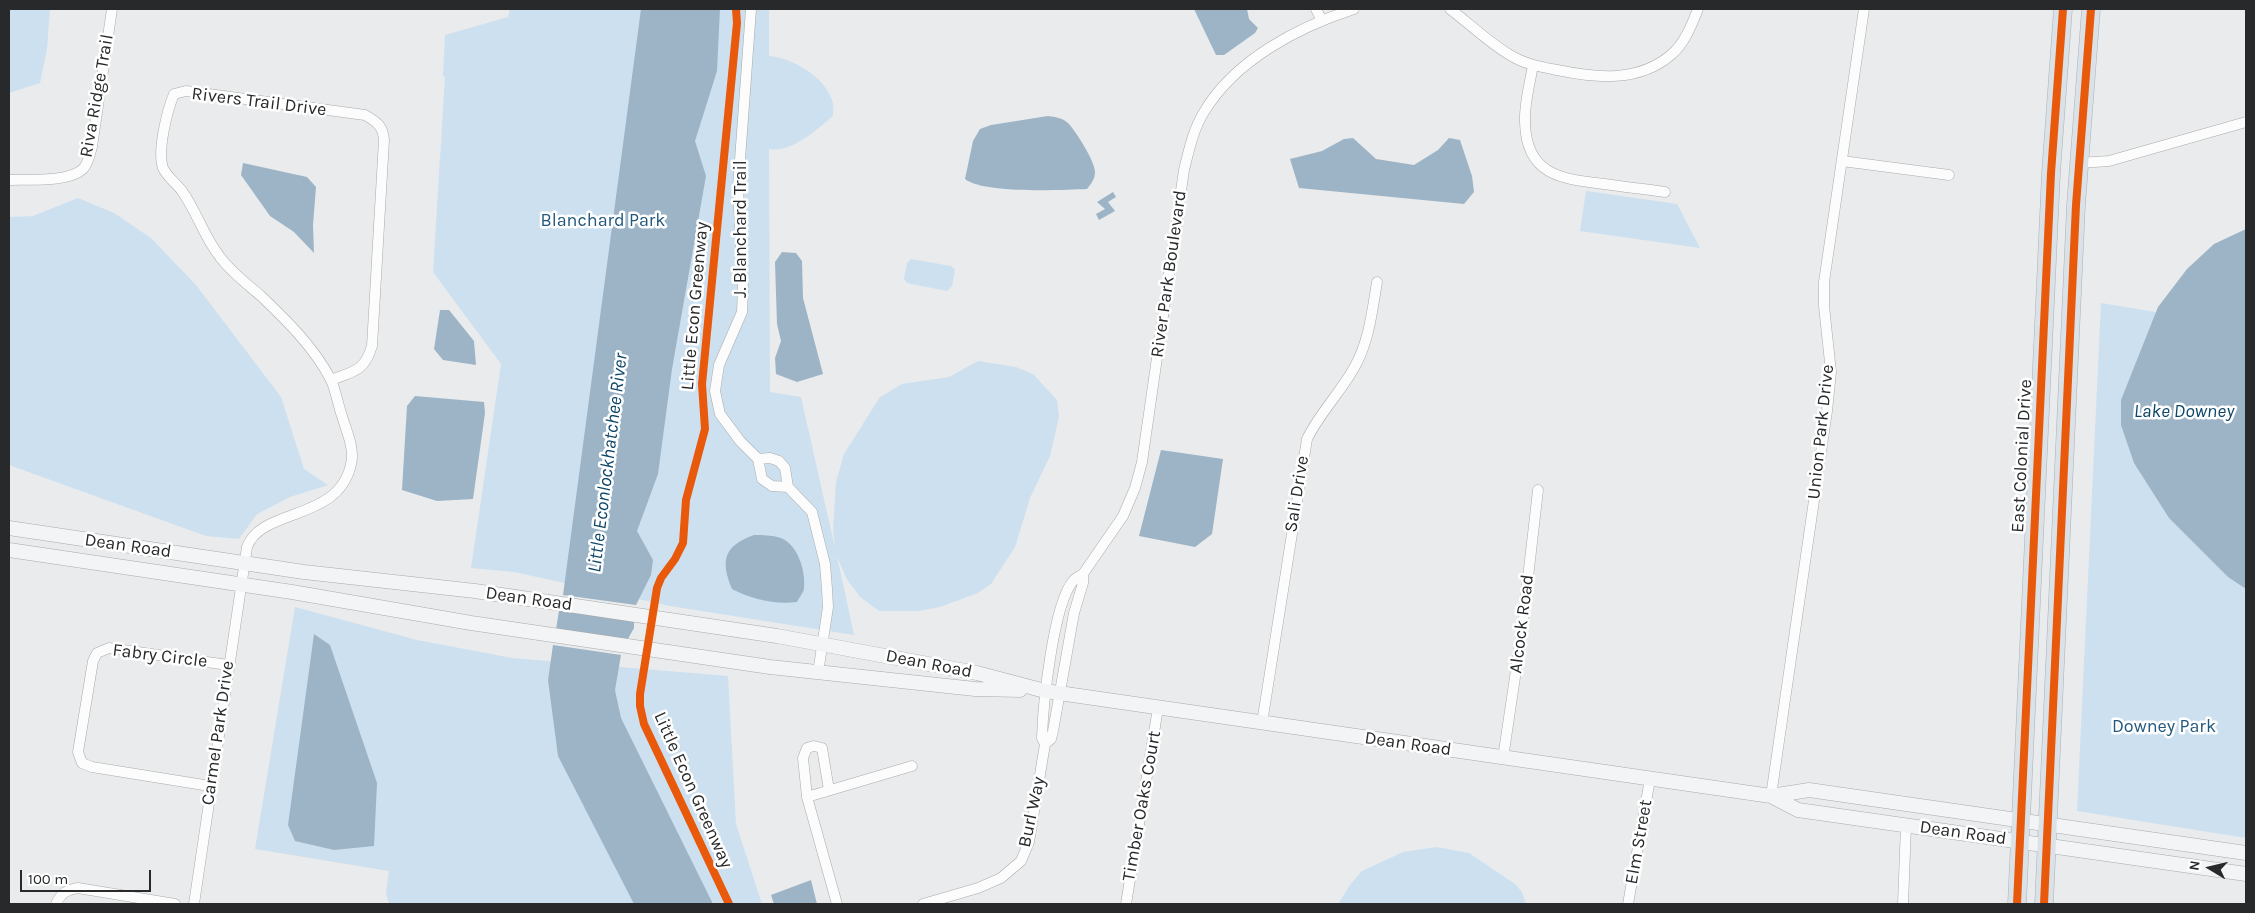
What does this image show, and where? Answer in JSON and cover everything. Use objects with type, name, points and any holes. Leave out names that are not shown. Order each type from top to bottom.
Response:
[{"type":"highway","name":"East Colonial Drive","points":[[2017,904],[2053,132],[2063,9]]},
{"type":"highway","points":[[2044,904],[2076,205],[2091,9]]},
{"type":"highway","points":[[2053,132],[2069,157],[2079,163]]},
{"type":"highway","points":[[2051,173],[2062,180],[2076,205]]},
{"type":"highway","points":[[2037,458],[2047,465],[2055,476],[2063,506]]},
{"type":"main road","name":"Dean Road","points":[[9,528],[244,563],[537,600],[822,644],[977,673],[1046,691],[1158,708],[1771,796],[1808,790],[2246,853]]},
{"type":"main road","name":"Dean Road","points":[[9,550],[240,584],[532,632],[818,673],[975,689],[1046,691]]},
{"type":"main road","name":"Dean Road","points":[[1771,796],[1798,810],[2246,874]]},
{"type":"street","name":"Riva Ridge Trail","points":[[9,180],[72,176],[84,168],[92,147],[112,9]]},
{"type":"street","name":"J. Blanchard Trail","points":[[751,9],[738,187],[744,290],[742,312],[719,364],[715,391],[720,414],[726,424],[758,459],[760,474],[767,483],[788,487]]},
{"type":"street","points":[[1316,9],[1321,19]]},
{"type":"street","name":"River Park Boulevard","points":[[1046,691],[1063,604],[1073,580],[1083,574],[1123,516],[1135,488],[1142,462],[1184,170],[1191,139],[1204,112],[1220,89],[1243,68],[1279,42],[1321,19],[1354,9]]},
{"type":"street","points":[[1450,9],[1490,43],[1512,56],[1533,65],[1606,78],[1633,75],[1652,67],[1673,54],[1688,34],[1698,9]]},
{"type":"street","name":"Union Park Drive","points":[[1771,796],[1827,410],[1831,372],[1824,306],[1824,282],[1864,9]]},
{"type":"street","points":[[1533,65],[1525,120],[1526,138],[1532,155],[1544,169],[1556,176],[1572,180],[1665,192]]},
{"type":"street","name":"Rivers Trail Drive","points":[[244,563],[247,547],[252,536],[264,528],[326,501],[338,491],[348,476],[352,462],[349,440],[331,380],[297,330],[221,258],[206,237],[183,192],[164,169],[161,156],[168,108],[174,94],[186,91],[366,115],[377,122],[383,129],[384,140],[372,346],[367,361],[357,370],[331,380]]},
{"type":"street","points":[[2079,163],[2109,161],[2246,122]]},
{"type":"street","points":[[1842,161],[1949,175]]},
{"type":"street","name":"Sali Drive","points":[[1262,723],[1306,439],[1315,423],[1354,369],[1368,334],[1377,282]]},
{"type":"street","name":"J. Blanchard Trail","points":[[758,459],[770,458],[779,462],[785,468],[788,487],[812,512],[825,564],[828,607],[818,673]]},
{"type":"street","name":"Alcock Road","points":[[1504,758],[1522,630],[1538,490]]},
{"type":"street","name":"Carmel Park Drive","points":[[194,904],[244,563]]},
{"type":"street","name":"River Park Boulevard","points":[[1060,693],[1074,613],[1083,583],[1083,574]]},
{"type":"street","name":"Fabry Circle","points":[[210,786],[92,767],[82,763],[78,752],[92,661],[97,653],[109,648],[228,664]]},
{"type":"street","name":"Burl Way","points":[[1046,691],[1042,738],[1046,744]]},
{"type":"street","name":"Burl Way","points":[[922,904],[978,888],[1001,878],[1021,861],[1028,842],[1046,744],[1051,739],[1060,693]]},
{"type":"street","name":"Timber Oaks Court","points":[[1126,904],[1158,708]]},
{"type":"street","points":[[829,790],[822,748],[814,746],[807,748],[803,758],[807,797],[837,904]]},
{"type":"street","points":[[807,797],[912,766]]},
{"type":"street","name":"Elm Street","points":[[1628,904],[1650,779]]},
{"type":"street","points":[[1903,904],[1906,825]]},
{"type":"street","points":[[56,904],[60,895],[67,890],[78,888],[175,904]]},
{"type":"green space","points":[[9,9],[50,9],[47,49],[40,83],[9,93]]},
{"type":"green space","name":"Blanchard Park","points":[[510,9],[769,9],[769,56],[778,57],[797,64],[815,76],[828,91],[833,102],[833,116],[819,128],[786,148],[769,149],[770,392],[801,397],[835,548],[833,530],[836,482],[844,454],[880,397],[902,384],[949,377],[978,361],[1016,367],[1033,374],[1057,400],[1059,417],[1050,456],[1030,498],[1015,547],[991,584],[978,593],[940,607],[919,611],[879,611],[860,597],[846,578],[837,556],[854,635],[670,606],[514,572],[471,568],[501,364],[433,272],[445,77],[443,76],[445,35],[508,17]]},
{"type":"green space","points":[[1586,191],[1677,204],[1700,248],[1580,231]]},
{"type":"green space","points":[[78,198],[114,213],[151,238],[196,285],[281,397],[304,469],[328,485],[290,497],[257,514],[239,539],[206,536],[9,465],[9,217],[33,216]]},
{"type":"green space","points":[[911,259],[951,266],[955,270],[952,286],[947,291],[907,283],[904,279],[907,263]]},
{"type":"green space","name":"Downey Park","points":[[2101,303],[2246,327],[2246,838],[2077,811]]},
{"type":"green space","points":[[295,607],[417,640],[512,658],[728,676],[736,824],[762,904],[389,904],[386,893],[389,871],[255,849]]},
{"type":"green space","points":[[1437,847],[1469,853],[1515,884],[1522,892],[1526,904],[1338,904],[1362,871],[1403,852]]},
{"type":"water","name":"Little Econlockhatchee River","points":[[641,9],[720,9],[717,71],[695,141],[706,176],[672,369],[658,474],[637,531],[653,560],[651,575],[636,605],[563,595]]},
{"type":"water","points":[[1194,9],[1247,9],[1249,19],[1258,28],[1255,33],[1224,55],[1216,55]]},
{"type":"water","points":[[1048,116],[1057,117],[1067,122],[1089,154],[1095,172],[1094,179],[1087,189],[1005,189],[975,184],[965,179],[973,141],[980,129],[991,125]]},
{"type":"water","points":[[1353,138],[1376,159],[1414,165],[1438,150],[1449,138],[1460,140],[1472,176],[1474,192],[1464,204],[1299,188],[1290,159],[1322,151],[1344,139]]},
{"type":"water","points":[[243,163],[307,177],[316,187],[313,225],[314,253],[294,232],[270,216],[241,175]]},
{"type":"water","points":[[1113,192],[1116,197],[1108,202],[1115,211],[1099,220],[1096,214],[1105,209],[1097,202]]},
{"type":"water","name":"Lake Downey","points":[[2246,229],[2246,589],[2228,577],[2169,518],[2134,463],[2121,425],[2121,400],[2158,307],[2187,269],[2214,244]]},
{"type":"water","points":[[782,252],[796,253],[802,261],[803,298],[823,374],[797,382],[776,374],[775,358],[781,341],[777,324],[775,262]]},
{"type":"water","points":[[440,310],[449,310],[474,341],[476,365],[443,360],[434,349]]},
{"type":"water","points":[[415,396],[484,402],[485,413],[473,499],[437,501],[402,490],[407,406]]},
{"type":"water","points":[[1161,450],[1223,459],[1212,534],[1195,547],[1139,536]]},
{"type":"water","points":[[754,535],[781,538],[787,541],[796,552],[804,574],[803,591],[797,602],[780,603],[763,600],[747,596],[732,589],[726,570],[727,555],[736,544]]},
{"type":"water","points":[[560,604],[634,615],[634,628],[624,646],[555,636]]},
{"type":"water","points":[[314,634],[330,645],[377,783],[374,846],[334,850],[295,841],[288,825]]},
{"type":"water","points":[[553,645],[621,655],[615,690],[621,718],[713,904],[634,904],[558,756],[548,680]]},
{"type":"water","points":[[811,880],[817,904],[774,904],[771,895]]},
{"type":"cycle path","name":"Little Econ Greenway","points":[[729,904],[644,724],[640,706],[640,694],[657,588],[661,578],[675,559],[683,543],[686,500],[705,429],[702,384],[737,23],[736,9]]},
{"type":"cycle path","points":[[2017,904],[2051,173],[2063,9]]},
{"type":"cycle path","points":[[2044,904],[2076,205],[2091,9]]}]
